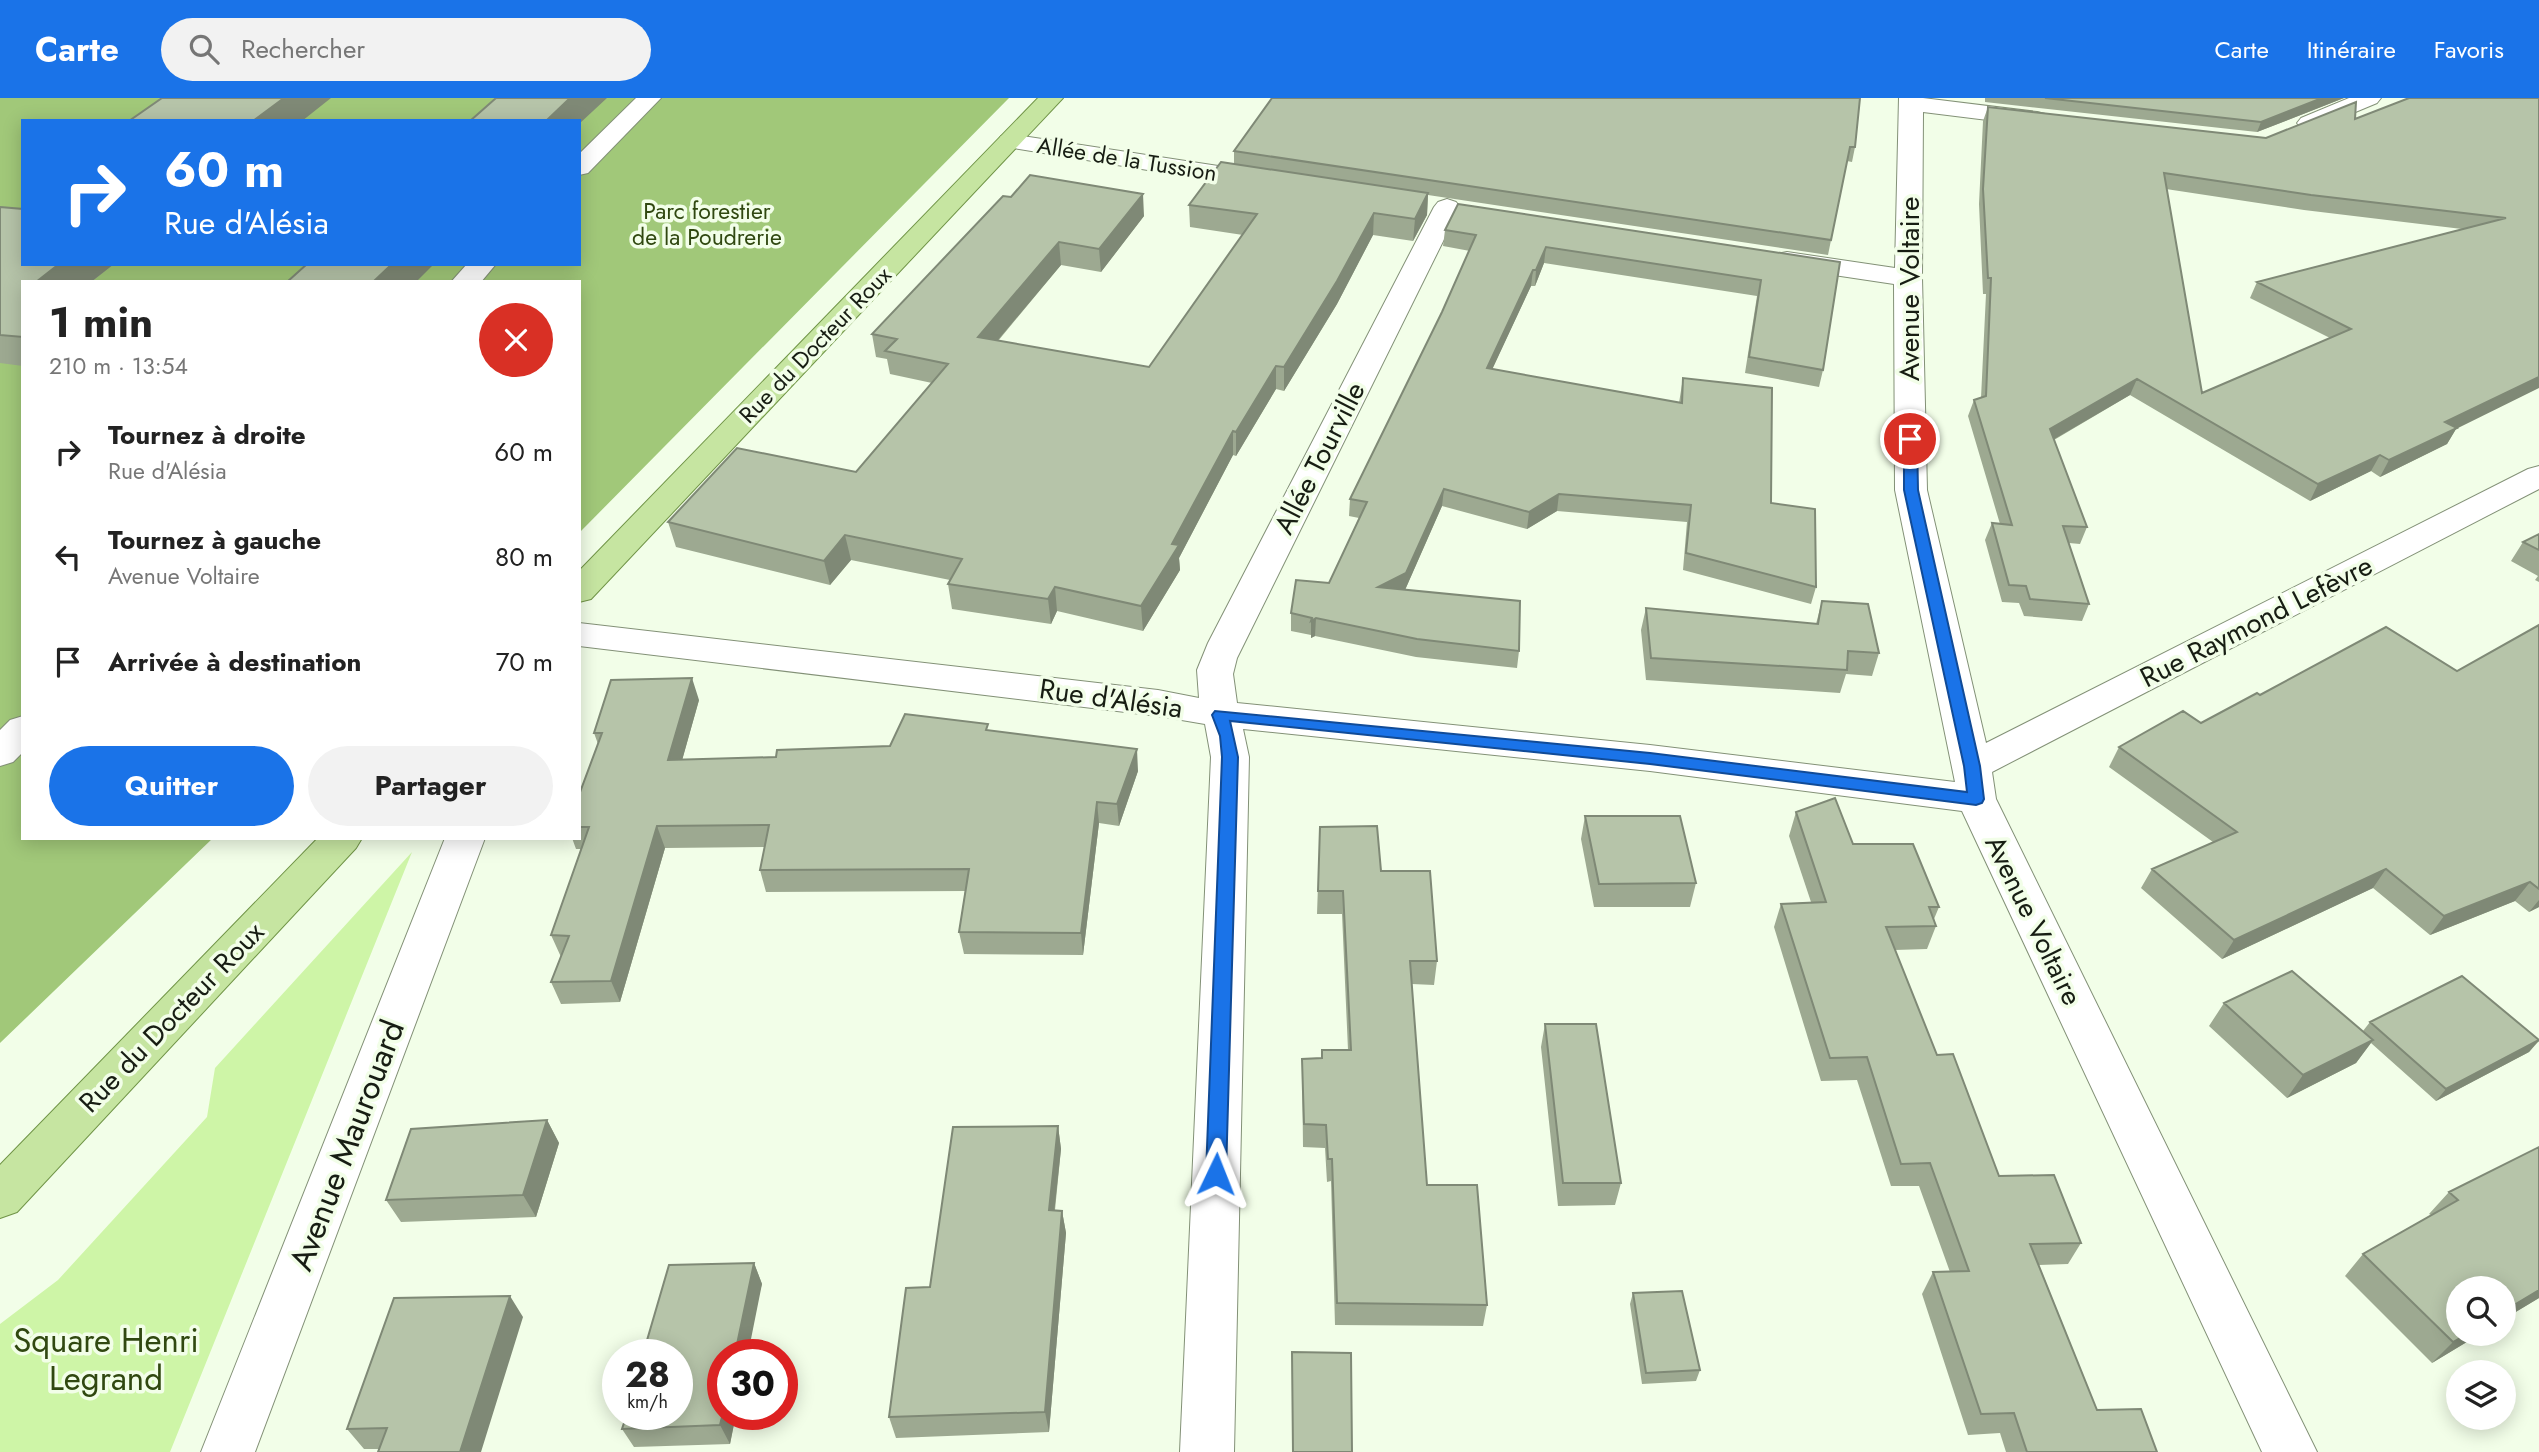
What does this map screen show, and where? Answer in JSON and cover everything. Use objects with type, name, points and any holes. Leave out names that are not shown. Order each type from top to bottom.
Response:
[{"type":"main road","name":"Rue du Docteur Roux","points":[[581,589],[1051,98]]},
{"type":"main road","name":"Rue du Docteur Roux","points":[[0,1197],[340,840]]},
{"type":"street","points":[[581,166],[649,98]]},
{"type":"street","points":[[2293,129],[2370,98]]},
{"type":"street","points":[[1911,101],[2057,121]]},
{"type":"street","name":"Avenue Voltaire","points":[[1911,101],[1908,278],[1911,490],[1974,783],[2290,1452]]},
{"type":"street","name":"Allée de la Tussion","points":[[1010,141],[1295,186]]},
{"type":"street","name":"Allée Tourville","points":[[1207,1452],[1230,757],[1220,715],[1215,672],[1226,643],[1446,207]]},
{"type":"street","points":[[1766,257],[1908,278]]},
{"type":"street","points":[[467,280],[480,266]]},
{"type":"street","name":"Rue Raymond Lefèvre","points":[[1974,783],[2539,477]]},
{"type":"street","name":"Rue d'Alésia","points":[[581,635],[1158,702],[1220,715],[1650,758],[1974,783]]},
{"type":"street","points":[[0,752],[21,731]]},
{"type":"street","name":"Avenue Maurouard","points":[[228,1452],[464,840]]},
{"type":"green space","name":"Parc forestier de la Poudrerie","points":[[0,98],[1009,98],[581,531],[581,280],[21,280],[21,840],[211,840],[0,1043]]},
{"type":"green space","name":"Square Henri Legrand","points":[[412,852],[170,1452],[0,1452],[0,1324],[58,1280],[207,1117],[215,1068]]},
{"type":"building","points":[[162,98],[284,98],[256,119],[132,119]]},
{"type":"building","points":[[496,98],[570,98],[548,119],[472,119]]},
{"type":"building","points":[[1272,98],[1860,98],[1855,147],[1850,147],[1831,240],[1234,151]]},
{"type":"building","points":[[2045,98],[2322,98],[2261,122]]},
{"type":"building","points":[[2409,98],[2539,98],[2539,377],[2445,422],[2457,428],[2389,460],[2380,455],[2318,484],[2137,379],[2050,429],[2087,527],[2063,526],[2089,604],[2030,599],[2026,586],[2009,585],[1992,523],[2012,525],[1974,400],[1986,396],[1991,278],[1988,278],[1983,189],[1988,107],[2266,138],[2356,102],[2355,119]],"holes":[[[2164,173],[2311,195],[2506,218],[2257,282],[2351,329],[2202,393]]]},
{"type":"building","points":[[1221,162],[1428,193],[1415,219],[1374,213],[1337,281],[1284,367],[1276,366],[1236,432],[1233,431],[1172,544],[1179,545],[1141,606],[1055,587],[1048,599],[948,584],[962,559],[845,535],[824,561],[668,522],[737,448],[856,472],[948,364],[885,351],[897,339],[872,334],[1003,196],[1011,197],[1030,175],[1143,194],[1099,249],[1059,242],[978,337],[1149,367],[1257,214],[1189,205]]},
{"type":"building","points":[[1458,204],[1840,262],[1823,370],[1749,357],[1761,280],[1546,247],[1487,368],[1682,403],[1683,378],[1772,388],[1771,503],[1815,509],[1816,587],[1686,553],[1691,505],[1559,494],[1529,512],[1444,489],[1406,573],[1378,587],[1520,601],[1519,651],[1417,639],[1316,618],[1311,621],[1312,618],[1291,613],[1296,580],[1329,583],[1367,502],[1350,499],[1442,312],[1476,235],[1445,230]]},
{"type":"building","points":[[0,207],[21,209],[21,266],[56,266],[39,280],[21,280],[21,337],[0,335]]},
{"type":"building","points":[[305,266],[390,266],[375,280],[289,280]]},
{"type":"building","points":[[2539,534],[2539,550],[2523,542]]},
{"type":"building","points":[[1822,601],[1868,604],[1879,653],[1848,651],[1847,670],[1651,658],[1646,608],[1818,624]]},
{"type":"building","points":[[2539,625],[2539,889],[2530,882],[2444,916],[2386,869],[2234,940],[2152,869],[2237,832],[2119,747],[2183,711],[2201,723],[2257,693],[2260,695],[2386,627],[2457,671]]},
{"type":"building","points":[[692,678],[668,760],[776,757],[777,750],[890,746],[905,714],[988,724],[986,730],[1137,749],[1117,804],[1097,802],[1081,933],[959,932],[969,869],[760,870],[769,825],[657,826],[611,981],[551,982],[569,936],[551,935],[589,827],[581,827],[581,790],[602,733],[594,733],[611,680]]},
{"type":"building","points":[[1835,798],[1853,844],[1913,844],[1939,907],[1929,907],[1936,926],[1886,927],[1937,1055],[1953,1054],[1999,1176],[2054,1175],[2081,1243],[2030,1244],[2097,1410],[2141,1409],[2157,1452],[2027,1452],[2014,1413],[1981,1414],[1933,1272],[1969,1271],[1930,1163],[1901,1164],[1867,1057],[1830,1058],[1781,904],[1826,902],[1796,812]]},
{"type":"building","points":[[1585,816],[1680,816],[1696,883],[1599,884]]},
{"type":"building","points":[[1377,826],[1381,871],[1430,871],[1437,961],[1410,961],[1427,1185],[1477,1185],[1487,1305],[1337,1303],[1332,1159],[1328,1159],[1326,1125],[1304,1124],[1302,1059],[1322,1058],[1322,1050],[1351,1050],[1343,891],[1318,891],[1320,827]]},
{"type":"building","points":[[2292,971],[2373,1040],[2303,1075],[2224,1003]]},
{"type":"building","points":[[2462,976],[2539,1040],[2446,1089],[2370,1022]]},
{"type":"building","points":[[1545,1024],[1596,1024],[1621,1183],[1563,1183]]},
{"type":"building","points":[[547,1120],[523,1195],[386,1200],[411,1129]]},
{"type":"building","points":[[1058,1126],[1049,1210],[1062,1211],[1045,1412],[889,1417],[906,1288],[930,1287],[953,1127]]},
{"type":"building","points":[[2539,1147],[2539,1290],[2516,1304],[2516,1276],[2446,1276],[2446,1335],[2363,1254],[2458,1200],[2449,1192]]},
{"type":"building","points":[[754,1263],[738,1339],[707,1339],[707,1426],[693,1426],[693,1339],[647,1339],[669,1265]]},
{"type":"building","points":[[1682,1291],[1700,1370],[1646,1373],[1633,1293]]},
{"type":"building","points":[[510,1296],[460,1452],[378,1452],[387,1428],[347,1429],[394,1298]]},
{"type":"building","points":[[1292,1352],[1351,1353],[1352,1452],[1293,1452]]},
{"type":"route","points":[[1216,1174],[1230,757],[1220,715],[1650,758],[1976,799],[1972,766],[1911,490],[1910,439]]}]
